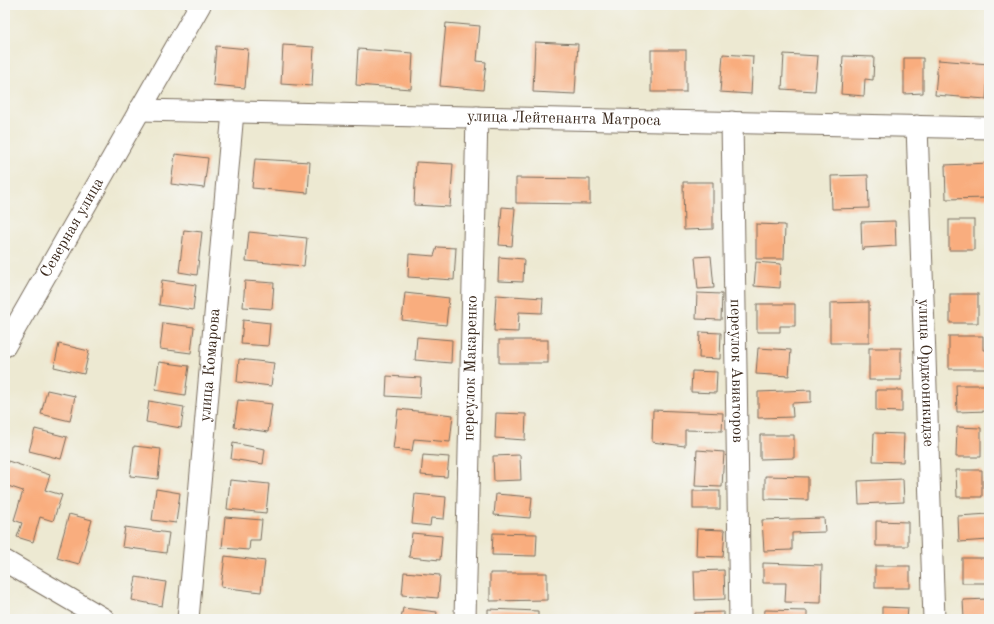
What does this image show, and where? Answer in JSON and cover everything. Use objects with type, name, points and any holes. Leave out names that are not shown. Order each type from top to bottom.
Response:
[{"type":"street","name":"Северная улица","points":[[5,346],[200,5]]},
{"type":"street","name":"улица Лейтенанта Матроса","points":[[139,110],[989,128]]},
{"type":"street","name":"улица Комарова","points":[[188,619],[233,112]]},
{"type":"street","name":"переулок Макаренко","points":[[465,619],[477,117]]},
{"type":"street","name":"переулок Авиаторов","points":[[732,122],[740,619]]},
{"type":"street","name":"улица Орджоникидзе","points":[[917,126],[934,619]]},
{"type":"street","points":[[5,561],[104,619]]},
{"type":"building","points":[[446,23],[480,26],[477,61],[486,62],[483,90],[440,86]]},
{"type":"building","points":[[535,42],[578,44],[575,94],[533,92]]},
{"type":"building","points":[[283,45],[314,47],[312,86],[281,84]]},
{"type":"building","points":[[216,46],[248,49],[245,88],[213,85]]},
{"type":"building","points":[[358,49],[413,53],[411,89],[356,85]]},
{"type":"building","points":[[651,50],[686,50],[686,92],[651,92]]},
{"type":"building","points":[[723,54],[753,56],[751,94],[720,92]]},
{"type":"building","points":[[784,54],[818,56],[815,91],[782,89]]},
{"type":"building","points":[[843,56],[874,57],[873,80],[865,79],[864,96],[841,94]]},
{"type":"building","points":[[904,58],[923,58],[923,93],[904,94]]},
{"type":"building","points":[[938,60],[989,64],[986,99],[935,95]]},
{"type":"building","points":[[175,154],[208,158],[204,188],[171,184]]},
{"type":"building","points":[[255,159],[310,162],[308,193],[252,188]]},
{"type":"building","points":[[416,162],[453,164],[450,207],[414,205]]},
{"type":"building","points":[[989,163],[989,198],[946,199],[945,165]]},
{"type":"building","points":[[868,175],[869,208],[832,209],[831,176]]},
{"type":"building","points":[[516,178],[590,179],[590,204],[516,203]]},
{"type":"building","points":[[683,182],[713,182],[713,229],[684,230]]},
{"type":"building","points":[[502,207],[515,208],[512,246],[499,245]]},
{"type":"building","points":[[949,220],[974,220],[974,250],[949,250]]},
{"type":"building","points":[[895,221],[896,246],[864,248],[862,250],[861,222]]},
{"type":"building","points":[[756,224],[785,225],[784,259],[756,259]]},
{"type":"building","points":[[184,230],[202,232],[197,275],[179,272]]},
{"type":"building","points":[[249,232],[307,238],[304,266],[246,261]]},
{"type":"building","points":[[437,247],[456,248],[454,280],[408,277],[409,254],[434,256]]},
{"type":"building","points":[[711,256],[714,288],[698,289],[695,257]]},
{"type":"building","points":[[499,257],[524,259],[523,282],[498,281]]},
{"type":"building","points":[[756,262],[781,264],[780,288],[754,286]]},
{"type":"building","points":[[162,280],[196,285],[193,310],[159,305]]},
{"type":"building","points":[[245,281],[274,283],[272,309],[243,307]]},
{"type":"building","points":[[405,293],[449,298],[446,325],[402,320]]},
{"type":"building","points":[[697,293],[722,294],[721,320],[696,319]]},
{"type":"building","points":[[950,294],[978,294],[978,323],[950,323]]},
{"type":"building","points":[[496,295],[543,298],[542,313],[519,312],[518,332],[494,331]]},
{"type":"building","points":[[869,302],[869,343],[830,343],[830,303]]},
{"type":"building","points":[[757,304],[795,304],[795,326],[780,326],[780,332],[757,332]]},
{"type":"building","points":[[243,320],[270,323],[268,346],[241,344]]},
{"type":"building","points":[[163,323],[194,327],[191,353],[160,349]]},
{"type":"building","points":[[700,332],[721,333],[720,359],[699,358]]},
{"type":"building","points":[[949,336],[983,336],[983,350],[989,350],[989,369],[949,369]]},
{"type":"building","points":[[417,337],[452,340],[451,363],[415,360]]},
{"type":"building","points":[[499,340],[548,340],[548,363],[499,363]]},
{"type":"building","points":[[59,344],[89,351],[84,374],[54,367]]},
{"type":"building","points":[[758,348],[791,350],[789,376],[756,374]]},
{"type":"building","points":[[869,348],[901,348],[901,380],[869,380]]},
{"type":"building","points":[[239,359],[274,363],[271,386],[237,382]]},
{"type":"building","points":[[159,362],[189,366],[185,395],[155,390]]},
{"type":"building","points":[[692,371],[717,372],[716,393],[691,392]]},
{"type":"building","points":[[387,376],[421,378],[420,398],[386,396]]},
{"type":"building","points":[[956,385],[989,385],[989,411],[957,412]]},
{"type":"building","points":[[47,390],[75,396],[70,421],[41,414]]},
{"type":"building","points":[[811,390],[811,402],[792,403],[793,417],[758,418],[758,392]]},
{"type":"building","points":[[876,390],[902,390],[902,412],[876,411]]},
{"type":"building","points":[[238,400],[272,404],[268,432],[234,427]]},
{"type":"building","points":[[149,401],[184,407],[181,428],[146,422]]},
{"type":"building","points":[[398,409],[453,415],[450,442],[414,439],[412,451],[393,449]]},
{"type":"building","points":[[653,410],[723,413],[722,431],[685,430],[685,446],[652,442]]},
{"type":"building","points":[[496,413],[526,414],[525,440],[495,438]]},
{"type":"building","points":[[957,427],[981,428],[981,457],[956,457]]},
{"type":"building","points":[[35,429],[67,437],[61,459],[29,451]]},
{"type":"building","points":[[874,433],[904,434],[903,462],[873,461]]},
{"type":"building","points":[[760,435],[794,435],[794,458],[760,459]]},
{"type":"building","points":[[233,443],[265,449],[263,464],[231,459]]},
{"type":"building","points":[[134,446],[161,449],[158,479],[130,476]]},
{"type":"building","points":[[697,450],[724,452],[722,487],[695,486]]},
{"type":"building","points":[[423,455],[449,457],[447,477],[421,475]]},
{"type":"building","points":[[520,455],[521,480],[494,481],[493,456]]},
{"type":"building","points":[[8,461],[50,475],[45,490],[62,495],[53,521],[40,517],[33,542],[17,537],[22,523],[14,520],[23,491],[5,485],[5,472]]},
{"type":"building","points":[[956,470],[982,470],[982,497],[957,497]]},
{"type":"building","points":[[765,476],[808,477],[808,500],[765,499]]},
{"type":"building","points":[[903,479],[904,502],[859,504],[858,481]]},
{"type":"building","points":[[230,480],[269,484],[266,513],[227,509]]},
{"type":"building","points":[[156,489],[180,493],[176,523],[152,520]]},
{"type":"building","points":[[693,491],[720,491],[720,509],[693,509]]},
{"type":"building","points":[[415,494],[446,497],[444,519],[431,518],[430,526],[412,524]]},
{"type":"building","points":[[496,494],[532,497],[530,518],[494,515]]},
{"type":"building","points":[[69,514],[92,520],[79,564],[57,558]]},
{"type":"building","points":[[989,514],[989,540],[959,542],[958,516]]},
{"type":"building","points":[[225,517],[262,520],[260,540],[250,540],[249,550],[222,548]]},
{"type":"building","points":[[824,518],[825,532],[792,533],[792,550],[764,551],[762,520]]},
{"type":"building","points":[[876,521],[908,522],[908,546],[876,546]]},
{"type":"building","points":[[125,527],[169,533],[166,553],[122,547]]},
{"type":"building","points":[[697,529],[725,530],[723,557],[696,556]]},
{"type":"building","points":[[412,533],[442,536],[440,560],[409,557]]},
{"type":"building","points":[[493,533],[537,534],[536,556],[492,555]]},
{"type":"building","points":[[225,556],[265,561],[261,592],[221,587]]},
{"type":"building","points":[[962,558],[989,558],[989,583],[962,583]]},
{"type":"building","points":[[763,563],[822,565],[821,603],[785,602],[786,583],[763,583]]},
{"type":"building","points":[[875,566],[910,566],[910,588],[875,588]]},
{"type":"building","points":[[724,570],[725,599],[695,600],[694,571]]},
{"type":"building","points":[[404,572],[440,575],[438,598],[402,595]]},
{"type":"building","points":[[490,573],[547,573],[547,600],[490,601]]},
{"type":"building","points":[[136,577],[166,582],[162,606],[132,600]]},
{"type":"building","points":[[989,599],[989,619],[964,619],[963,600]]},
{"type":"building","points":[[882,607],[908,608],[907,619],[882,619]]},
{"type":"building","points":[[403,608],[437,612],[436,619],[401,619]]},
{"type":"building","points":[[488,609],[538,611],[538,619],[488,619]]},
{"type":"building","points":[[765,610],[807,611],[807,619],[764,619]]},
{"type":"building","points":[[724,612],[724,619],[695,619],[695,613]]}]
